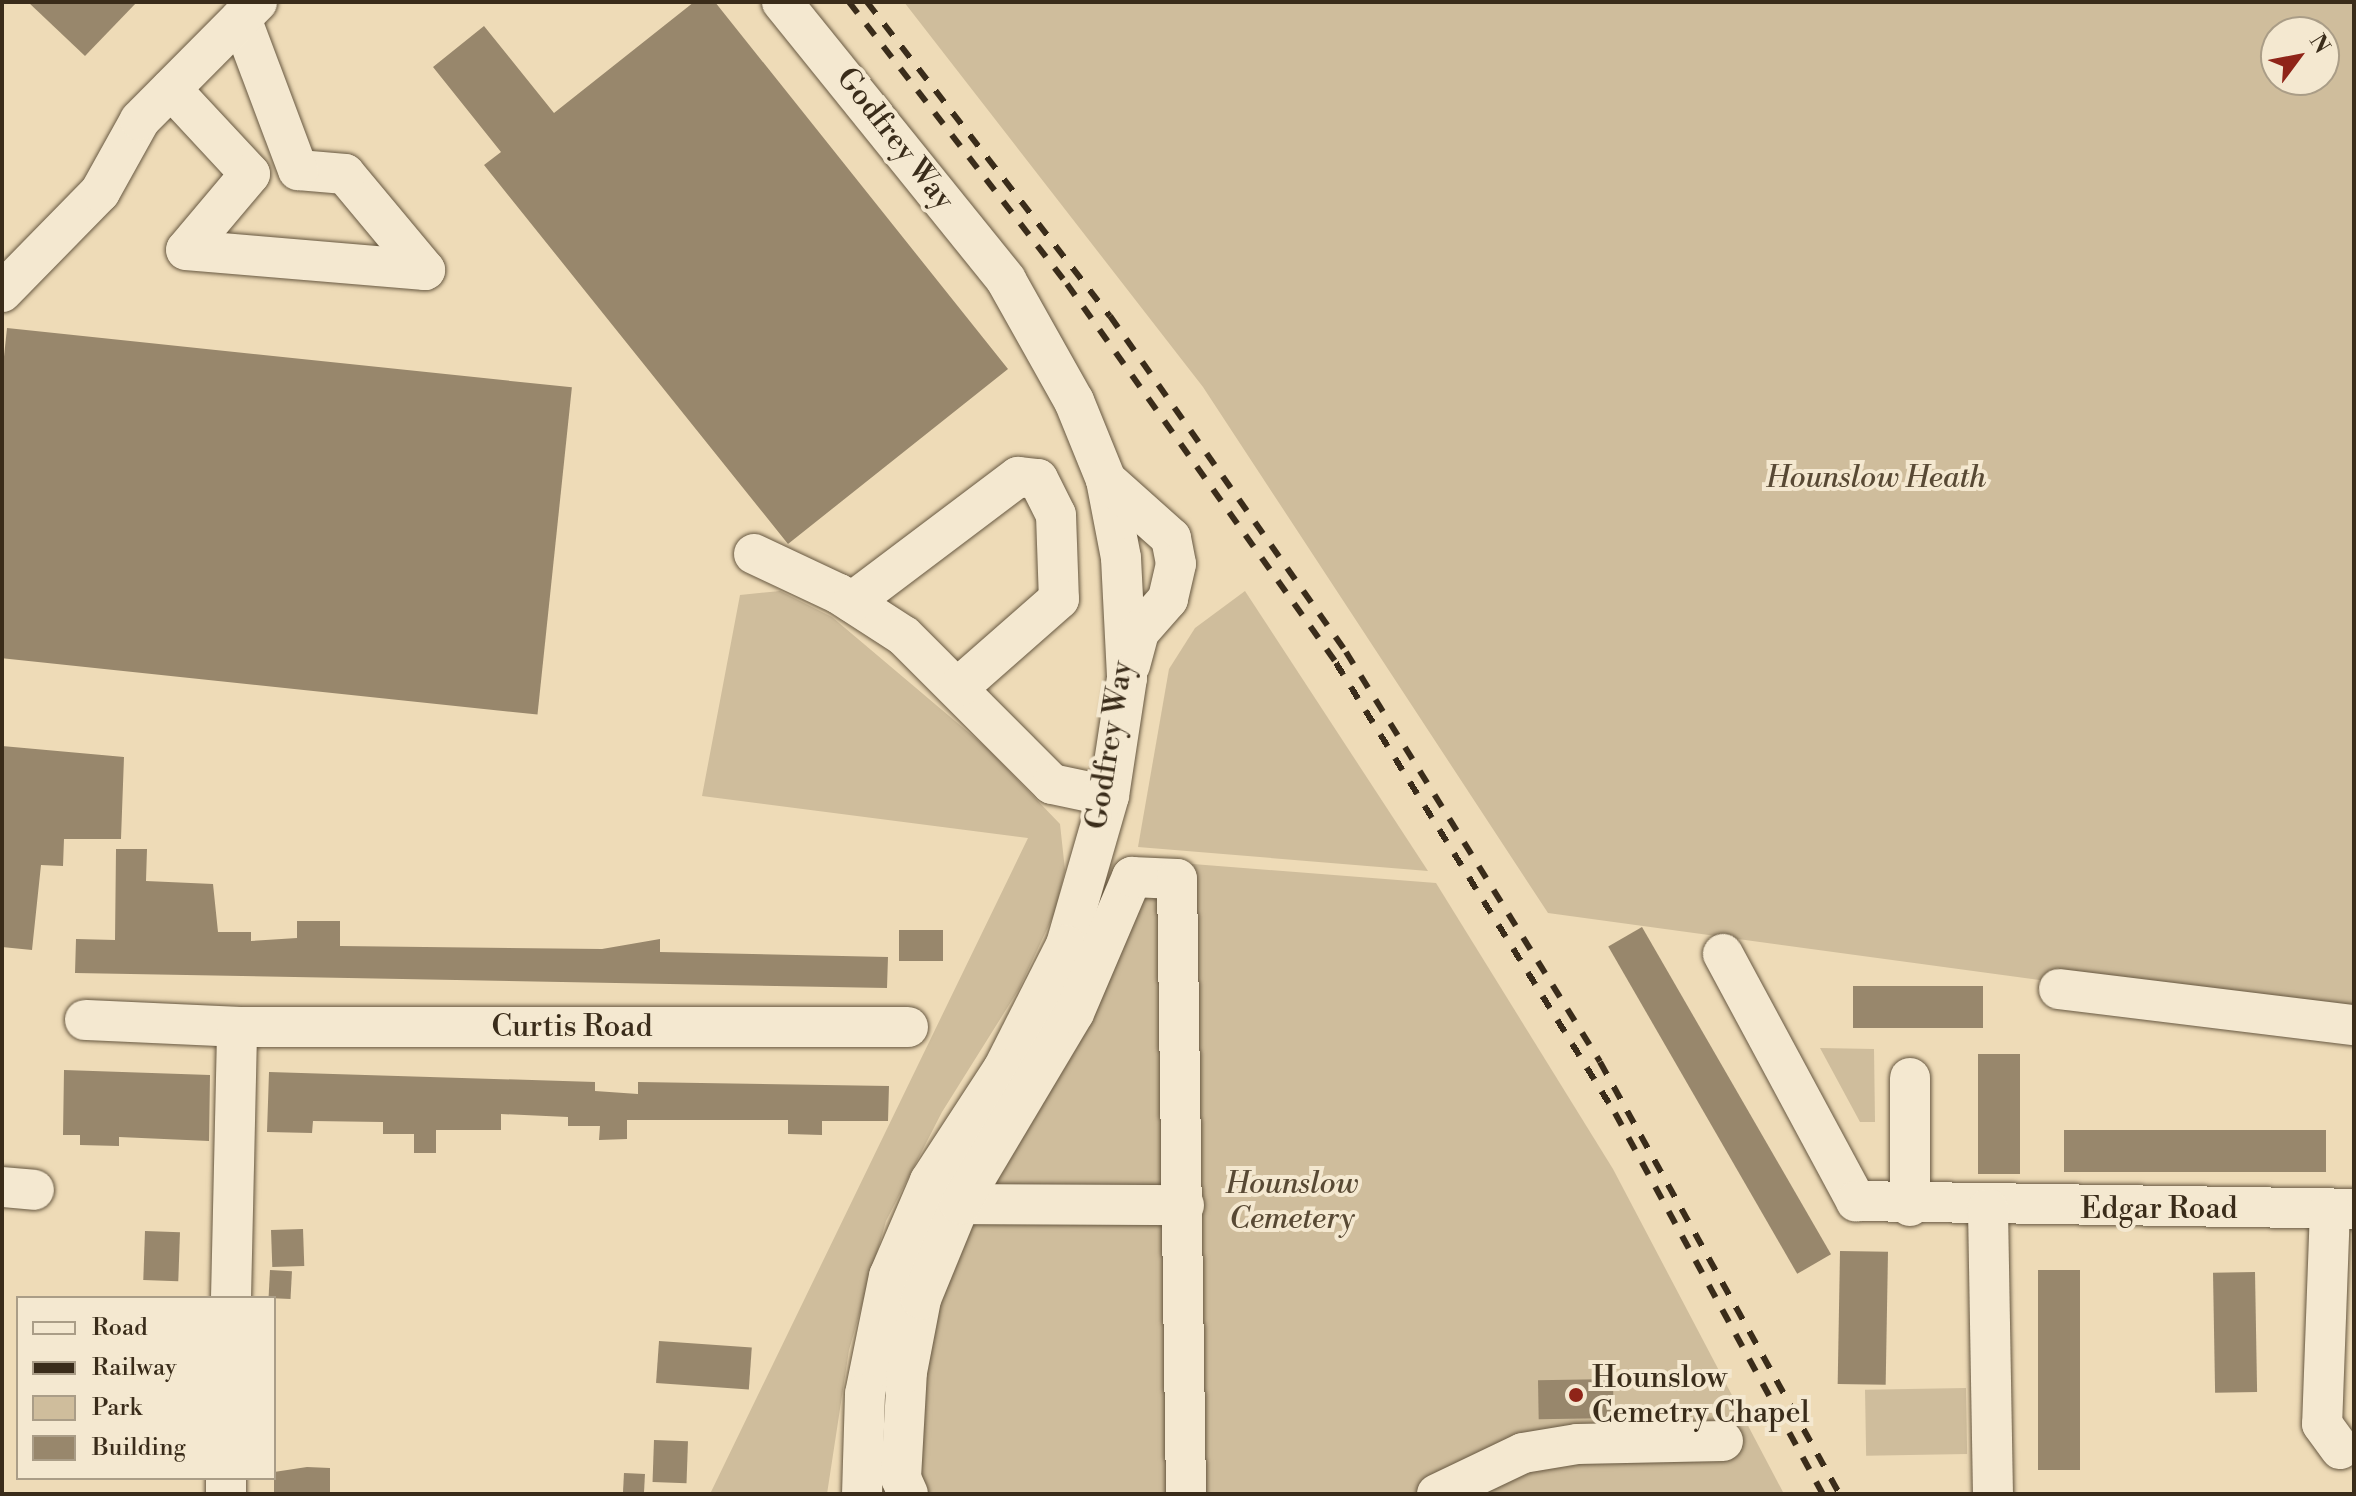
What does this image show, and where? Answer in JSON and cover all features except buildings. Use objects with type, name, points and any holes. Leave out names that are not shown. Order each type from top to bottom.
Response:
[{"type":"street","name":"Godfrey Way","points":[[782,2],[1006,280],[1074,401],[1106,480],[1121,558],[1127,678],[1109,796],[1066,945],[1003,1069],[930,1181],[889,1276],[865,1394],[862,1494]]},
{"type":"street","points":[[2,248],[140,120],[249,10],[298,170],[345,174],[425,270],[186,250],[250,174],[241,159],[171,89]]},
{"type":"street","points":[[2,292],[86,203],[140,120]]},
{"type":"street","points":[[2,271],[64,209],[86,203]]},
{"type":"street","points":[[852,602],[1018,477],[1038,479],[1056,515],[1059,599],[960,686]]},
{"type":"street","points":[[1106,480],[1171,538],[1176,564],[1168,599],[1139,632],[1127,678]]},
{"type":"street","points":[[754,554],[852,602],[960,686],[1052,784],[1109,796]]},
{"type":"street","points":[[908,1494],[901,1478],[910,1358],[921,1299],[960,1204],[1074,1013],[1132,877],[1177,879],[1186,1494]]},
{"type":"street","name":"Edgar Road","points":[[1723,954],[1856,1201],[1988,1209],[2342,1209],[2322,1424],[2340,1449]]},
{"type":"street","points":[[2059,989],[2354,1025]]},
{"type":"street","name":"Curtis Road","points":[[85,1020],[237,1027],[908,1027]]},
{"type":"street","points":[[231,1296],[237,1027]]},
{"type":"street","points":[[1910,1206],[1912,1076]]},
{"type":"street","points":[[960,1204],[1184,1205]]},
{"type":"street","points":[[1988,1209],[1993,1494]]},
{"type":"street","points":[[1437,1494],[1523,1453],[1577,1444],[1723,1441]]},
{"type":"green space","name":"Hounslow Heath","points":[[904,2],[2354,2],[2354,1023],[1548,913],[1203,387]]},
{"type":"green space","points":[[780,591],[832,617],[987,748],[1060,824],[1065,870],[1055,912],[1019,989],[942,1112],[886,1221],[849,1350],[827,1494],[710,1494],[1028,838],[702,796],[740,595]]},
{"type":"green space","points":[[1245,591],[1428,871],[1138,847],[1169,669],[1195,628]]},
{"type":"green space","name":"Hounslow Cemetery","points":[[1129,859],[1436,883],[1613,1169],[1784,1494],[893,1494],[896,1366]]},
{"type":"green space","points":[[1820,1048],[1874,1049],[1875,1122],[1860,1122]]},
{"type":"green space","points":[[1966,1388],[1967,1454],[1866,1456],[1865,1390]]},
{"type":"railway","points":[[849,2],[1067,284],[1336,663],[1615,1113],[1823,1494]]},
{"type":"railway","points":[[867,2],[1110,316],[1346,652],[1600,1062],[1839,1494]]},
{"type":"place","name":"Hounslow Cemetry Chapel","points":[[1576,1395]]}]
